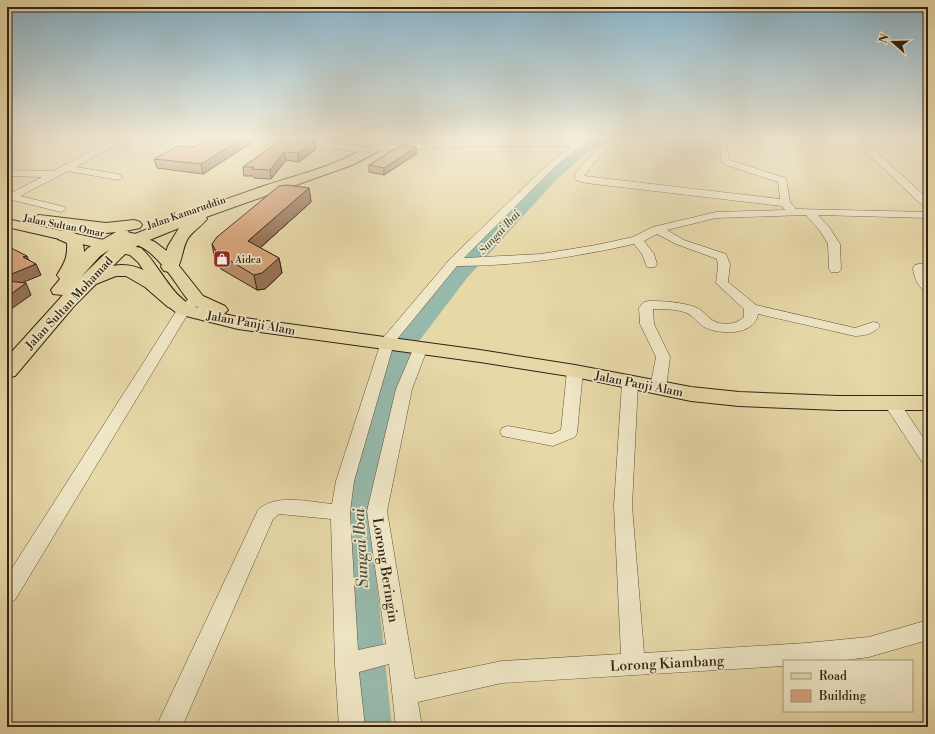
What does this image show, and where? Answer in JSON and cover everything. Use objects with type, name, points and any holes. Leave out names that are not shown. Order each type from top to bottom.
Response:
[{"type":"highway","name":"Jalan Kamaruddin","points":[[121,242],[158,222],[304,172]]},
{"type":"highway","name":"Jalan Kamaruddin","points":[[121,242],[317,172]]},
{"type":"highway","points":[[170,267],[173,253],[180,236],[193,222],[231,202]]},
{"type":"highway","points":[[39,220],[106,228],[158,222]]},
{"type":"highway","points":[[41,311],[74,263],[76,256],[75,241],[64,235]]},
{"type":"highway","name":"Jalan Sultan Mohamad","points":[[7,371],[67,302],[90,280],[121,242]]},
{"type":"highway","name":"Jalan Sultan Mohamad","points":[[7,348],[94,252],[121,242]]},
{"type":"highway","points":[[90,280],[109,272],[126,270],[137,273],[185,304]]},
{"type":"main road","name":"Jalan Sultan Omar","points":[[7,213],[121,242]]},
{"type":"main road","name":"Jalan Sultan Omar","points":[[7,222],[64,235],[121,242]]},
{"type":"main road","name":"Jalan Panji Alam","points":[[121,242],[150,245],[162,255],[170,267],[185,304],[238,323],[387,342],[575,371],[691,394],[740,399],[892,404],[928,403]]},
{"type":"main road","points":[[121,242],[144,259],[185,304]]},
{"type":"street","points":[[9,198],[59,172]]},
{"type":"street","points":[[92,172],[118,177]]},
{"type":"street","points":[[352,727],[352,663],[340,512],[345,481],[387,342],[454,262],[545,172]]},
{"type":"street","points":[[582,172],[579,176],[580,178],[586,180],[785,203]]},
{"type":"street","points":[[758,172],[783,180],[785,203],[793,212]]},
{"type":"street","points":[[893,172],[928,205]]},
{"type":"street","points":[[7,173],[55,174]]},
{"type":"street","points":[[9,198],[61,209]]},
{"type":"street","points":[[454,262],[486,262],[541,258],[637,240],[657,229],[716,215],[793,212],[928,215]]},
{"type":"street","points":[[809,212],[826,229],[834,244],[835,268]]},
{"type":"street","points":[[657,229],[680,242],[722,257],[726,266],[722,283],[751,308],[855,332],[861,332],[872,326]]},
{"type":"street","points":[[637,240],[648,254],[651,264]]},
{"type":"street","points":[[928,268],[919,268],[919,272],[928,288]]},
{"type":"street","points":[[7,594],[185,304]]},
{"type":"street","points":[[658,388],[664,357],[647,324],[646,308],[655,304],[690,309],[696,312],[709,324],[733,328],[743,324],[750,317],[751,308]]},
{"type":"street","name":"Lorong Beringin","points":[[409,727],[405,693],[391,653],[377,511],[404,389],[420,347]]},
{"type":"street","points":[[508,432],[553,440],[569,433],[575,371]]},
{"type":"street","points":[[630,383],[623,506],[633,665]]},
{"type":"street","points":[[892,404],[928,458]]},
{"type":"street","points":[[169,727],[265,515],[270,510],[278,507],[340,512]]},
{"type":"street","name":"Lorong Kiambang","points":[[405,693],[502,672],[814,654],[869,647],[928,630]]},
{"type":"street","points":[[352,663],[391,653]]},
{"type":"building","points":[[287,185],[309,188],[248,241],[279,258],[262,273],[254,275],[217,253],[212,244],[217,237],[279,186]]},
{"type":"building","points":[[7,247],[27,256],[23,257],[36,264],[7,276]]},
{"type":"building","points":[[7,281],[26,283],[7,297]]},
{"type":"waterway","name":"Sungai Ibai","points":[[408,340],[460,274],[556,172]]},
{"type":"waterway","name":"Sungai Ibai","points":[[372,727],[355,518],[356,504],[362,472],[401,350]]},
{"type":"place","name":"Aidea","points":[[222,259]]}]
